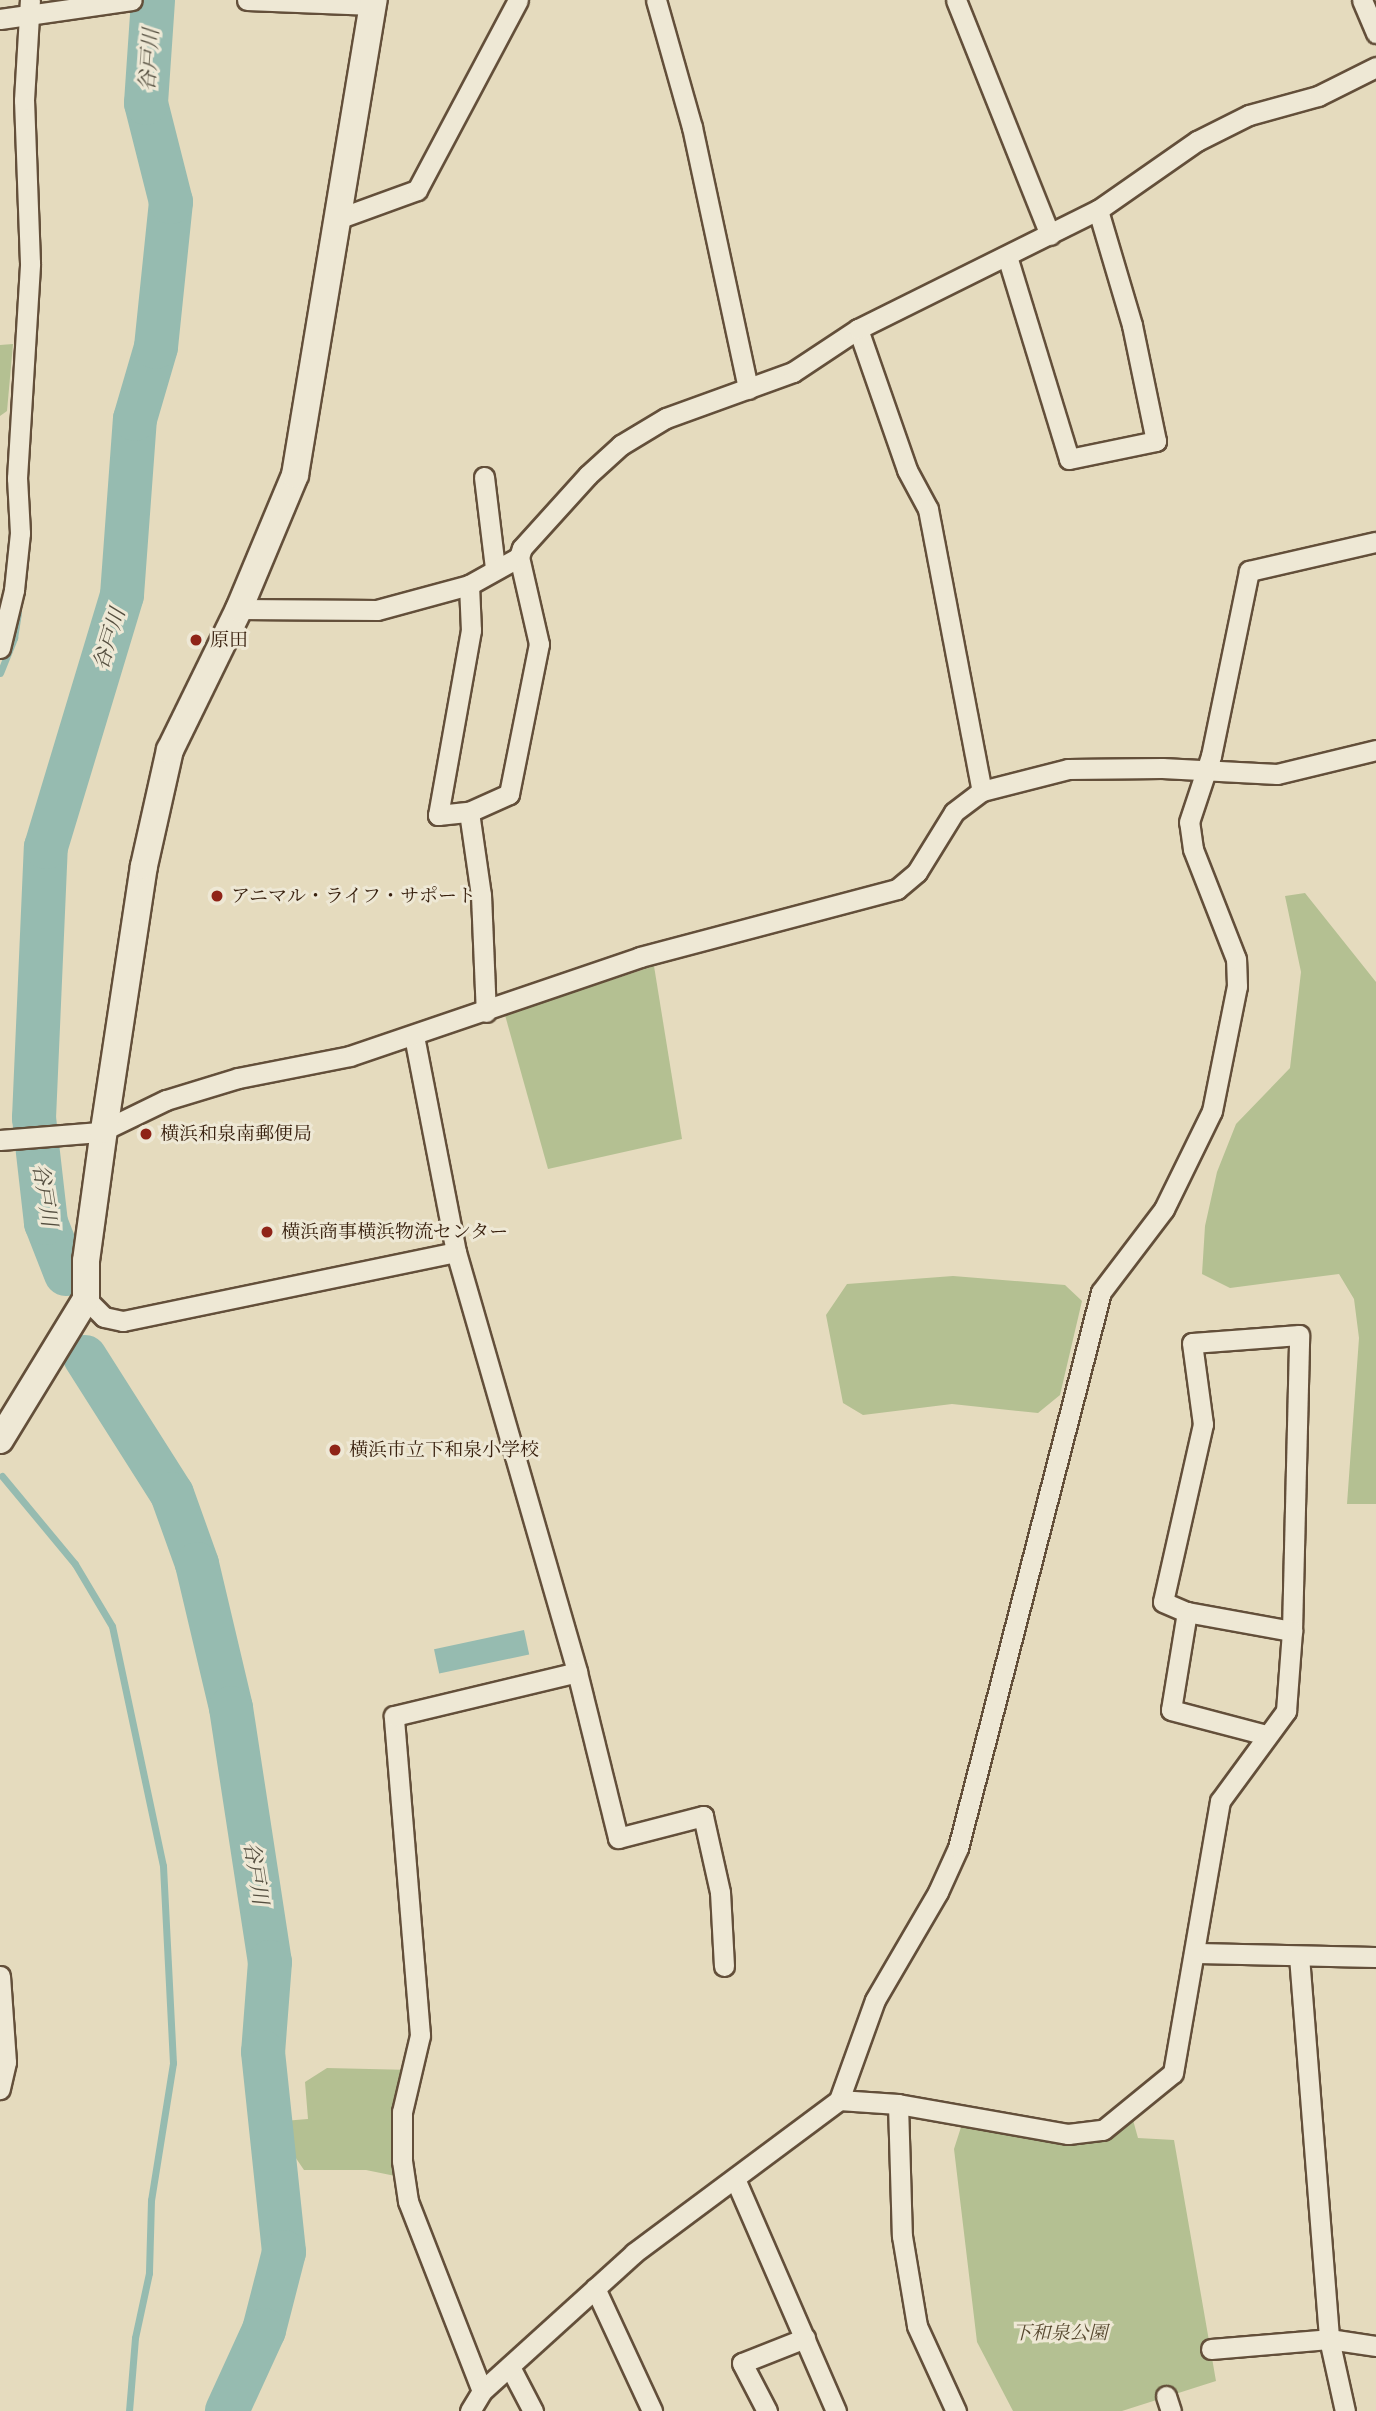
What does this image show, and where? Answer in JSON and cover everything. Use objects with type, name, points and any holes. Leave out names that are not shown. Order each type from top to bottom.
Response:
[{"type":"street","points":[[0,19],[30,8],[132,0]]},
{"type":"street","points":[[0,1440],[86,1299],[86,1261],[144,866],[170,750],[239,608],[295,475],[340,218],[373,2],[247,0]]},
{"type":"street","points":[[340,218],[417,190],[518,0]]},
{"type":"street","points":[[656,0],[692,127],[748,389]]},
{"type":"street","points":[[956,0],[1050,235]]},
{"type":"street","points":[[1362,0],[1376,33]]},
{"type":"street","points":[[0,648],[14,590],[20,533],[17,478],[30,263],[24,100],[30,8]]},
{"type":"street","points":[[469,585],[471,630],[438,814],[470,811],[509,794],[539,644],[519,556],[522,548],[588,475],[621,445],[667,418],[793,372],[858,329],[1098,210],[1196,141],[1249,115],[1318,96],[1376,67]]},
{"type":"street","points":[[1007,256],[1069,459],[1156,441],[1132,325],[1098,210]]},
{"type":"street","points":[[858,329],[907,470],[928,509],[982,791]]},
{"type":"street","points":[[484,477],[495,568]]},
{"type":"street","points":[[470,2411],[482,2391],[634,2253],[736,2180],[839,2100],[875,2000],[938,1892],[958,1848],[1101,1292],[1164,1209],[1212,1111],[1237,986],[1236,959],[1193,849],[1189,822],[1202,772],[1211,756],[1249,571],[1376,542]]},
{"type":"street","points":[[239,608],[377,610],[469,585],[519,556]]},
{"type":"street","points":[[0,1140],[104,1130],[166,1100],[414,1036],[640,957],[897,889],[918,872],[954,813],[982,791],[1068,769],[1162,768],[1277,774],[1376,750]]},
{"type":"street","points":[[470,811],[481,895],[486,1012]]},
{"type":"street","points":[[414,1036],[456,1252],[577,1672],[618,1838],[702,1816],[720,1892],[724,1966]]},
{"type":"street","points":[[86,1299],[104,1317],[123,1321],[456,1252]]},
{"type":"street","points":[[839,2100],[898,2105],[1068,2134],[1103,2130],[1173,2073],[1196,1953],[1220,1801],[1286,1711],[1292,1631],[1299,1335],[1192,1343],[1203,1424],[1163,1601],[1187,1612],[1292,1631]]},
{"type":"street","points":[[1187,1612],[1171,1710],[1266,1735]]},
{"type":"street","points":[[482,2391],[408,2201],[402,2161],[402,2112],[420,2035],[394,1716],[577,1672]]},
{"type":"street","points":[[1196,1953],[1376,1957]]},
{"type":"street","points":[[1298,1956],[1329,2339],[1345,2411]]},
{"type":"street","points":[[0,1976],[6,2062],[0,2089]]},
{"type":"street","points":[[898,2105],[901,2236],[918,2326],[956,2411]]},
{"type":"street","points":[[736,2180],[836,2411]]},
{"type":"street","points":[[595,2288],[652,2411]]},
{"type":"street","points":[[767,2411],[742,2363],[805,2338]]},
{"type":"street","points":[[1211,2349],[1329,2339],[1376,2346]]},
{"type":"street","points":[[510,2367],[533,2411]]},
{"type":"green space","points":[[13,344],[7,411],[0,416],[0,345]]},
{"type":"green space","points":[[1305,893],[1376,982],[1376,1504],[1347,1504],[1359,1338],[1354,1299],[1339,1274],[1230,1288],[1202,1274],[1205,1226],[1217,1172],[1236,1124],[1290,1068],[1301,972],[1285,896]]},
{"type":"green space","points":[[654,966],[682,1139],[548,1169],[505,1015]]},
{"type":"green space","points":[[953,1276],[1065,1285],[1082,1301],[1060,1395],[1038,1413],[952,1404],[863,1415],[843,1403],[826,1315],[847,1284]]},
{"type":"green space","points":[[327,2068],[412,2070],[405,2178],[366,2170],[304,2170],[287,2145],[272,2134],[271,2122],[308,2119],[305,2082]]},
{"type":"green space","name":"下和泉公園","points":[[1133,2120],[1138,2138],[1174,2140],[1216,2381],[1122,2411],[1013,2411],[977,2342],[954,2149],[962,2124],[1112,2133]]},
{"type":"water","points":[[524,1630],[529,1654],[439,1674],[434,1649]]},
{"type":"waterway","name":"谷戸川","points":[[66,1274],[46,1223],[34,1118],[46,847],[122,595],[135,419],[156,347],[171,202],[146,103],[153,0]]},
{"type":"waterway","points":[[0,673],[14,638],[18,613]]},
{"type":"waterway","name":"谷戸川","points":[[85,1357],[172,1494],[197,1564],[231,1708],[270,1962],[263,2052],[284,2252],[264,2330],[227,2411]]},
{"type":"waterway","points":[[2,1476],[75,1564],[112,1626],[163,1866],[173,2063],[151,2200],[149,2273],[135,2338],[129,2411]]},
{"type":"place","name":"原田","points":[[196,640]]},
{"type":"place","name":"アニマル・ライフ・サポート","points":[[217,896]]},
{"type":"place","name":"横浜和泉南郵便局","points":[[146,1134]]},
{"type":"place","name":"横浜商事横浜物流センター","points":[[267,1232]]},
{"type":"place","name":"横浜市立下和泉小学校","points":[[335,1450]]}]
